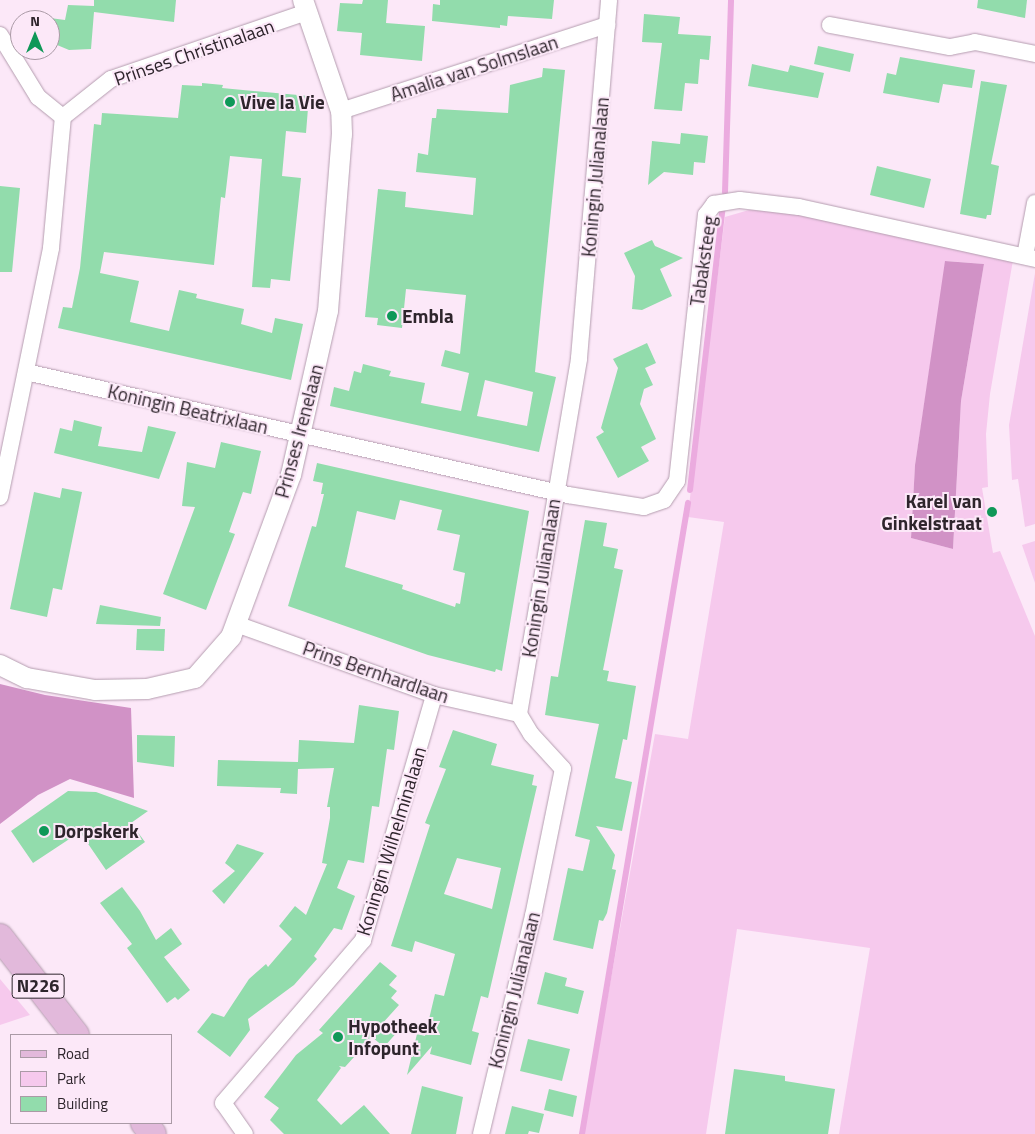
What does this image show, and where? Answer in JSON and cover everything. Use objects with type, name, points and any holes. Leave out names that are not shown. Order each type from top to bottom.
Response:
[{"type":"main road","name":"N226","points":[[0,937],[75,1034]]},
{"type":"main road","points":[[145,1124],[154,1134]]},
{"type":"street","name":"Koningin Julianalaan","points":[[480,1134],[533,916],[563,769],[531,734],[519,714],[579,358],[609,0]]},
{"type":"street","name":"Prinses Irenelaan","points":[[0,665],[27,678],[95,690],[147,689],[195,678],[223,650],[236,624],[292,475],[328,311],[342,134],[341,111],[305,6]]},
{"type":"street","name":"Prinses Christinalaan","points":[[63,117],[110,80],[305,6]]},
{"type":"street","name":"Amalia van Solmslaan","points":[[341,111],[607,24]]},
{"type":"street","points":[[830,25],[950,47],[975,42],[1035,54]]},
{"type":"street","points":[[0,35],[38,97],[63,117],[51,248],[0,497]]},
{"type":"street","name":"Tabaksteeg","points":[[555,492],[644,507],[659,503],[674,489],[706,215],[714,204],[740,200],[808,208],[1030,258]]},
{"type":"street","points":[[1030,258],[1035,203]]},
{"type":"street","name":"Koningin Beatrixlaan","points":[[26,372],[555,492]]},
{"type":"street","name":"Prins Bernhardlaan","points":[[236,624],[434,695],[519,714]]},
{"type":"street","name":"Koningin Wilhelminalaan","points":[[245,1134],[223,1103],[363,940],[434,695]]},
{"type":"green space","points":[[749,210],[782,211],[1013,260],[990,394],[986,434],[988,487],[982,488],[993,553],[1000,551],[1035,636],[1035,1134],[839,1134],[870,948],[737,929],[706,1134],[583,1134],[655,734],[688,739],[724,522],[688,517],[725,217]],"holes":[[[946,261],[984,264],[961,401],[953,549],[911,538],[915,465]]]},
{"type":"green space","points":[[1035,273],[1035,524],[1025,527],[1018,479],[1012,480],[1009,425]]},
{"type":"green space","points":[[1035,541],[1035,583],[1022,545]]},
{"type":"green space","points":[[0,979],[30,1015],[0,1025]]},
{"type":"shaded area","points":[[945,261],[984,264],[961,401],[953,549],[911,538],[915,465]]},
{"type":"shaded area","points":[[0,684],[45,695],[131,708],[134,798],[70,779],[38,795],[0,824]]},
{"type":"building","points":[[94,0],[176,0],[174,22],[94,12],[91,49],[69,50],[60,46],[60,19],[65,20],[68,5],[94,6]]},
{"type":"building","points":[[363,0],[388,0],[386,23],[425,26],[422,61],[360,55],[362,33],[337,31],[340,3],[362,4]]},
{"type":"building","points":[[440,0],[554,0],[552,19],[508,16],[507,26],[500,25],[500,28],[432,21],[433,4],[440,5]]},
{"type":"building","points":[[978,0],[1027,0],[1025,18],[977,8]]},
{"type":"building","points":[[644,14],[680,17],[678,34],[711,36],[709,60],[700,59],[698,84],[685,83],[682,111],[654,109],[662,43],[642,42]]},
{"type":"building","points":[[818,46],[854,54],[850,72],[814,64]]},
{"type":"building","points":[[900,57],[975,70],[972,88],[943,84],[939,103],[883,93],[887,73],[896,75]]},
{"type":"building","points":[[752,64],[788,72],[790,65],[824,73],[818,98],[748,86]]},
{"type":"building","points":[[543,68],[565,70],[535,372],[556,377],[539,452],[330,406],[334,387],[349,391],[354,371],[361,373],[363,364],[391,371],[389,376],[425,383],[421,403],[461,411],[469,373],[441,366],[445,350],[460,354],[466,295],[406,289],[402,328],[377,325],[378,318],[365,317],[378,189],[406,192],[405,207],[473,215],[476,178],[416,172],[418,153],[428,155],[432,118],[436,118],[437,109],[508,113],[510,85],[542,77]],"holes":[[[485,380],[533,392],[527,426],[477,416]]]},
{"type":"building","points":[[981,81],[1007,85],[991,164],[999,166],[991,215],[987,215],[986,219],[960,214]]},
{"type":"building","points":[[202,83],[223,85],[222,88],[309,96],[306,133],[286,131],[282,176],[301,178],[290,281],[271,279],[270,288],[252,287],[262,159],[230,156],[225,198],[221,197],[214,265],[104,252],[100,273],[139,281],[130,322],[169,331],[179,290],[197,294],[196,298],[244,309],[241,324],[272,333],[275,318],[303,324],[291,380],[58,328],[63,307],[72,308],[80,268],[94,124],[101,125],[102,113],[178,118],[182,85],[202,86]]},
{"type":"building","points":[[681,133],[708,136],[705,163],[694,162],[693,175],[664,172],[648,185],[652,141],[680,144]]},
{"type":"building","points":[[877,166],[931,179],[924,208],[870,195]]},
{"type":"building","points":[[0,186],[20,188],[12,272],[0,272]]},
{"type":"building","points":[[652,240],[655,246],[683,258],[660,269],[672,296],[642,310],[632,309],[635,276],[624,253]]},
{"type":"building","points":[[647,343],[656,363],[645,368],[653,385],[644,389],[640,404],[656,439],[641,447],[649,461],[618,478],[596,437],[604,432],[601,428],[618,368],[613,359]]},
{"type":"building","points":[[74,420],[102,427],[98,446],[142,452],[148,426],[176,432],[159,479],[54,453],[60,428],[72,431]]},
{"type":"building","points":[[221,442],[261,451],[251,494],[243,492],[229,532],[235,534],[206,610],[163,594],[195,507],[182,506],[187,462],[215,468]]},
{"type":"building","points":[[317,463],[529,511],[502,671],[496,669],[495,672],[428,655],[288,606],[312,526],[316,527],[324,494],[321,494],[323,483],[313,481]],"holes":[[[400,500],[442,510],[437,530],[460,535],[453,570],[465,573],[460,604],[456,603],[455,607],[402,589],[403,585],[345,567],[357,511],[395,520]]]},
{"type":"building","points":[[62,488],[82,492],[62,590],[53,588],[47,617],[10,609],[34,492],[60,498]]},
{"type":"building","points":[[585,520],[607,523],[603,546],[618,549],[614,568],[623,570],[603,670],[609,671],[607,681],[636,686],[627,740],[623,739],[615,778],[632,782],[622,831],[596,826],[615,855],[612,869],[616,870],[607,913],[603,921],[599,920],[593,949],[553,940],[568,868],[583,871],[590,840],[575,836],[599,724],[545,715],[551,676],[558,677]]},
{"type":"building","points":[[100,605],[161,617],[160,626],[96,624]]},
{"type":"building","points":[[137,629],[165,629],[164,651],[136,650]]},
{"type":"building","points":[[359,705],[399,711],[394,750],[387,749],[379,807],[372,806],[364,863],[348,860],[337,888],[355,896],[342,930],[334,928],[314,956],[317,959],[294,985],[248,1019],[250,1030],[230,1057],[197,1032],[212,1013],[224,1017],[249,979],[266,964],[268,967],[292,939],[279,926],[295,906],[306,915],[327,864],[322,863],[330,818],[330,807],[327,807],[334,768],[298,769],[297,794],[280,793],[281,788],[217,786],[218,760],[298,762],[299,740],[354,743]]},
{"type":"building","points":[[453,730],[497,744],[491,765],[534,775],[532,785],[537,786],[488,998],[481,996],[472,1031],[479,1033],[471,1065],[430,1054],[432,1046],[407,1075],[417,1034],[425,1036],[435,994],[444,996],[455,954],[415,941],[412,952],[391,946],[430,825],[425,823],[446,769],[439,767]],"holes":[[[457,858],[501,868],[492,909],[444,894]]]},
{"type":"building","points":[[137,735],[175,736],[174,767],[137,762]]},
{"type":"building","name":"Dorpskerk","points":[[68,791],[96,792],[148,811],[131,823],[145,842],[106,870],[80,832],[33,863],[11,831]]},
{"type":"building","points":[[237,844],[264,853],[224,904],[212,891],[235,871],[225,863]]},
{"type":"building","points":[[122,887],[140,911],[156,940],[171,928],[182,944],[164,957],[190,990],[178,1000],[175,997],[167,1003],[127,948],[132,944],[100,903]]},
{"type":"building","points":[[380,962],[397,976],[389,985],[397,991],[391,998],[399,1005],[381,1025],[399,1030],[384,1047],[372,1037],[345,1067],[339,1066],[341,1068],[317,1100],[341,1125],[364,1105],[390,1134],[284,1134],[270,1120],[279,1108],[264,1097],[296,1055],[323,1033],[319,1030]]},
{"type":"building","points":[[545,972],[567,978],[565,986],[584,991],[578,1014],[537,1004]]},
{"type":"building","points":[[528,1039],[570,1049],[562,1081],[520,1071]]},
{"type":"building","points":[[734,1069],[785,1076],[785,1081],[835,1089],[828,1134],[725,1134]]},
{"type":"building","points":[[422,1086],[463,1097],[456,1134],[411,1134]]},
{"type":"building","points":[[549,1089],[577,1096],[573,1117],[544,1110]]},
{"type":"building","points":[[512,1106],[544,1114],[539,1133],[529,1131],[528,1134],[505,1134]]},
{"type":"waterway","points":[[725,192],[731,0]]},
{"type":"waterway","points":[[690,490],[723,206]]},
{"type":"waterway","points":[[582,1134],[688,503]]},
{"type":"place","name":"Vive la Vie","points":[[230,102]]},
{"type":"place","name":"Embla","points":[[392,316]]},
{"type":"place","name":"Karel van Ginkelstraat","points":[[992,512]]},
{"type":"place","name":"Dorpskerk","points":[[44,831]]},
{"type":"place","name":"Hypotheek Infopunt","points":[[338,1037]]}]
